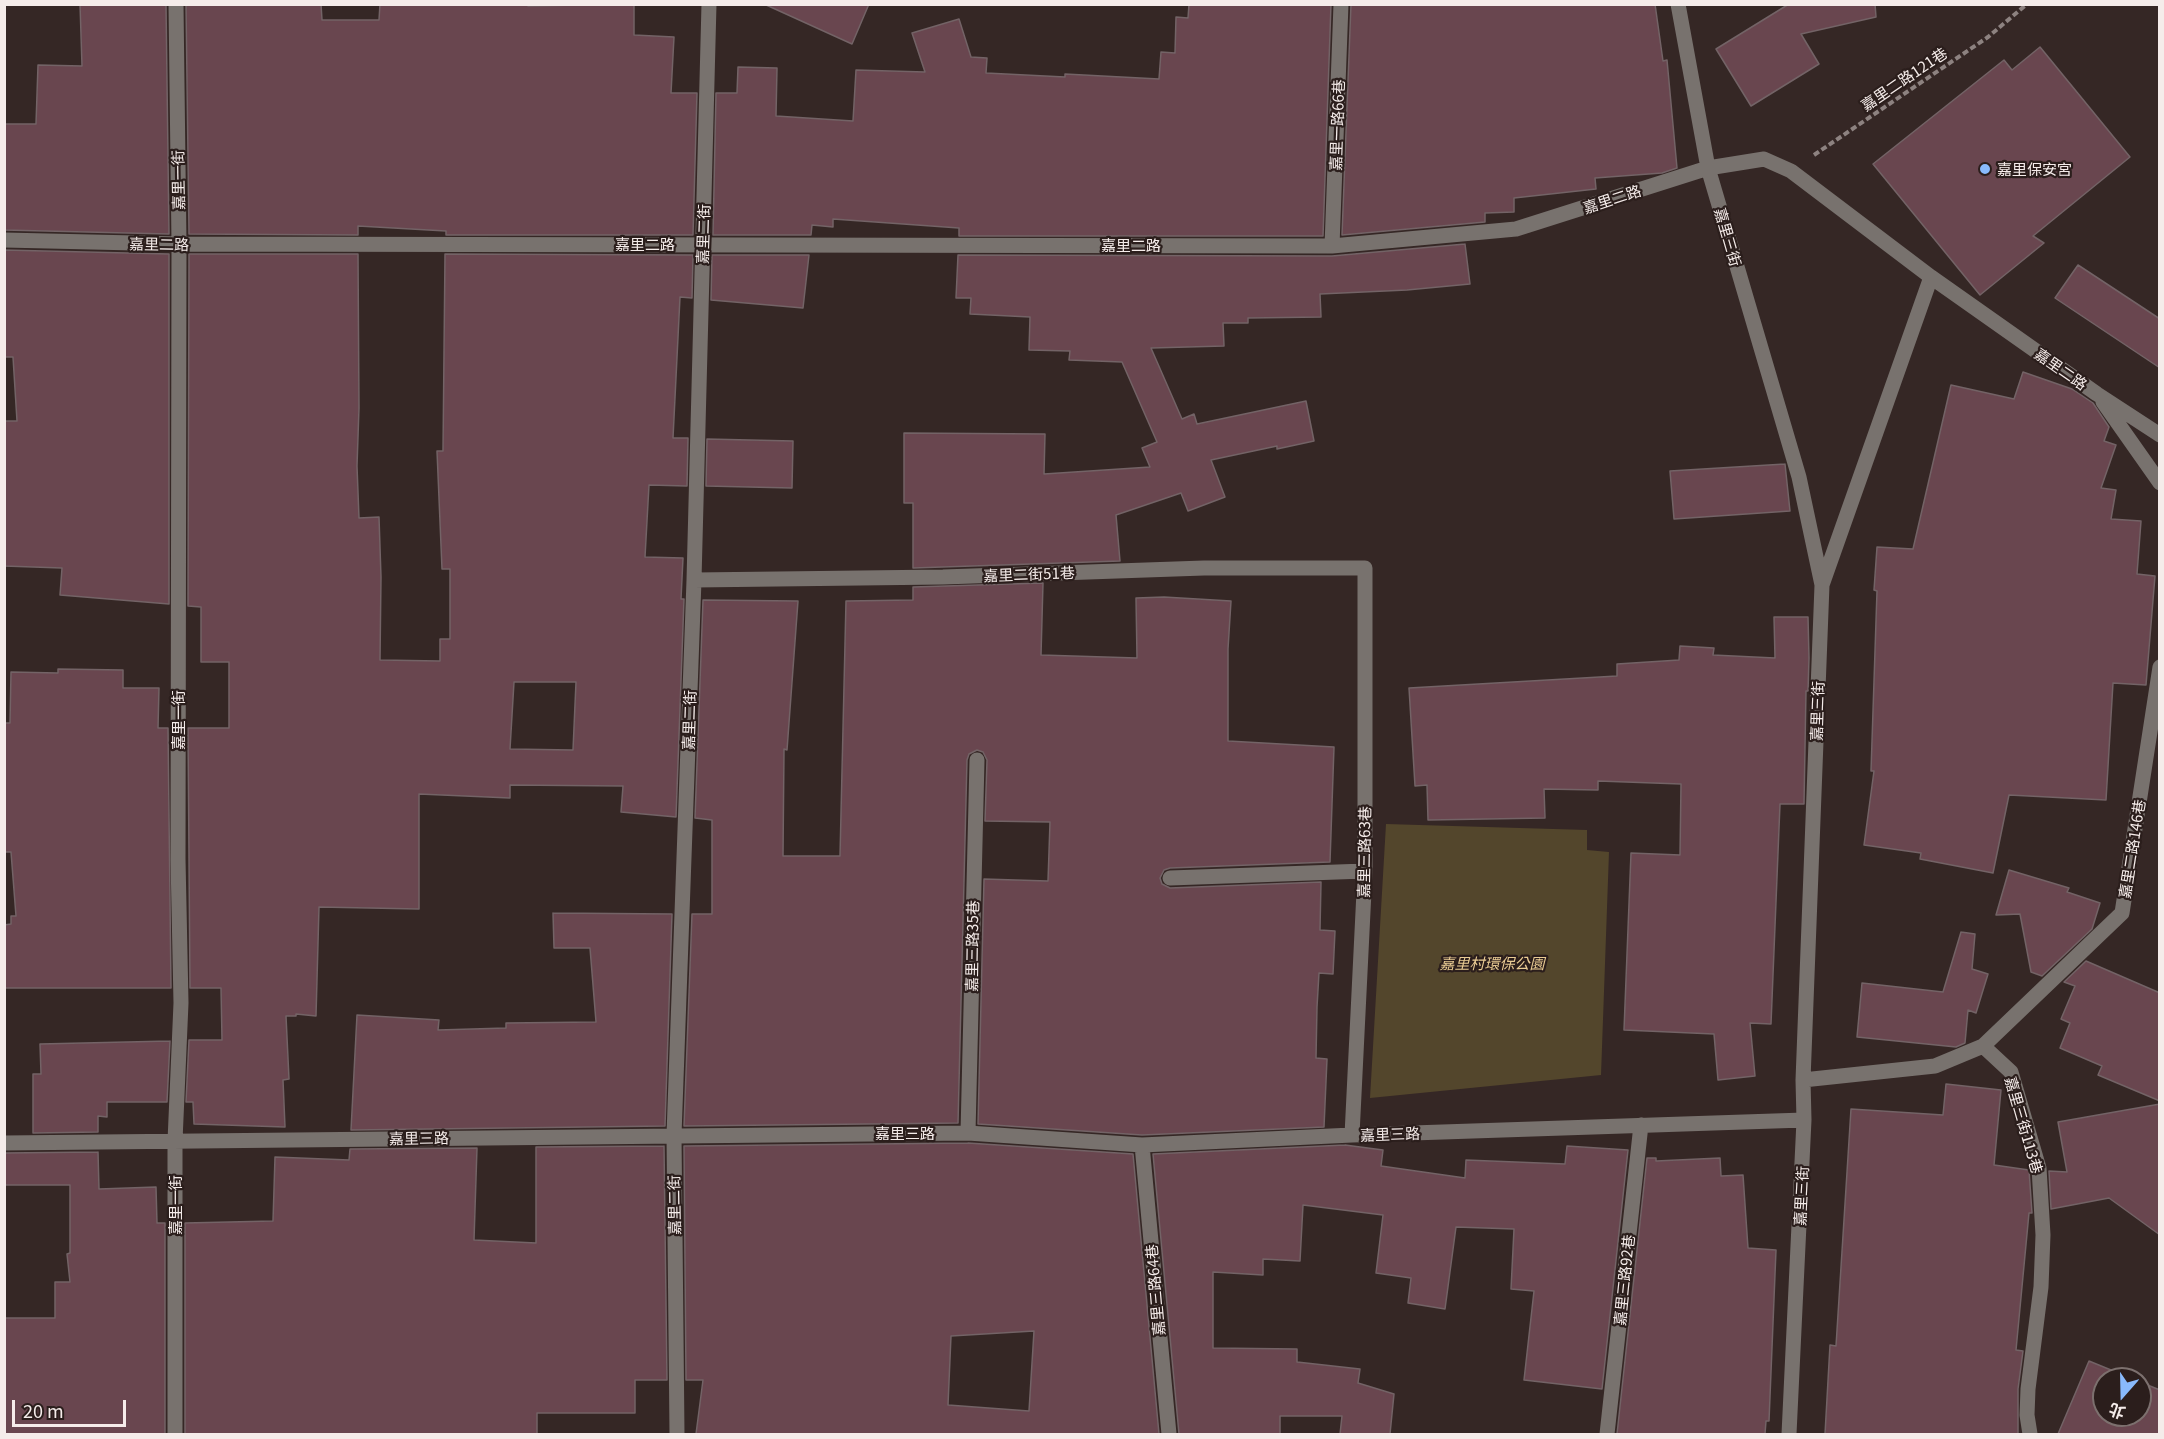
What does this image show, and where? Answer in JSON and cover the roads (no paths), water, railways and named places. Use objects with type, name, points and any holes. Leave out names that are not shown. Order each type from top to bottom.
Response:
[{"type":"street","name":"嘉里一街","points":[[175,1434],[175,1141],[181,1003],[178,859],[179,244],[176,4]]},
{"type":"street","name":"嘉里二街","points":[[678,1434],[674,1135],[694,580],[709,4]]},
{"type":"street","name":"嘉里一路66巷","points":[[1332,246],[1341,4]]},
{"type":"street","name":"嘉里三街","points":[[1678,4],[1708,168],[1799,477],[1822,585],[1803,1080],[1804,1120],[1789,1434]]},
{"type":"street","name":"嘉里二路","points":[[4,240],[179,244],[702,243],[1332,246],[1516,229],[1708,168],[1764,159],[1791,171],[1931,277],[2097,394],[2160,435]]},
{"type":"street","points":[[1822,585],[1931,277]]},
{"type":"street","points":[[2097,394],[2160,483]]},
{"type":"street","name":"嘉里二街51巷","points":[[694,580],[943,577],[1204,568],[1365,568]]},
{"type":"street","name":"嘉里三路63巷","points":[[1352,1135],[1365,871],[1365,568]]},
{"type":"street","name":"嘉里二路146巷","points":[[1983,1046],[2122,914],[2160,667]]},
{"type":"street","name":"嘉里三路35巷","points":[[968,1133],[977,760]]},
{"type":"street","points":[[1170,878],[1365,871]]},
{"type":"street","points":[[1803,1080],[1935,1066],[1983,1046]]},
{"type":"street","name":"嘉里三街113巷","points":[[1983,1046],[2011,1072],[2038,1168],[2043,1235],[2041,1287],[2028,1389],[2027,1415],[2030,1434]]},
{"type":"street","name":"嘉里三路","points":[[4,1143],[968,1133],[1142,1144],[1804,1120]]},
{"type":"street","name":"嘉里三路92巷","points":[[1607,1434],[1641,1125]]},
{"type":"street","name":"嘉里三路64巷","points":[[1142,1144],[1169,1434]]},
{"type":"place","name":"嘉里保安宮","points":[[1985,169]]},
{"type":"park label","name":"嘉里村環保公園","points":[[1492,963]]}]
